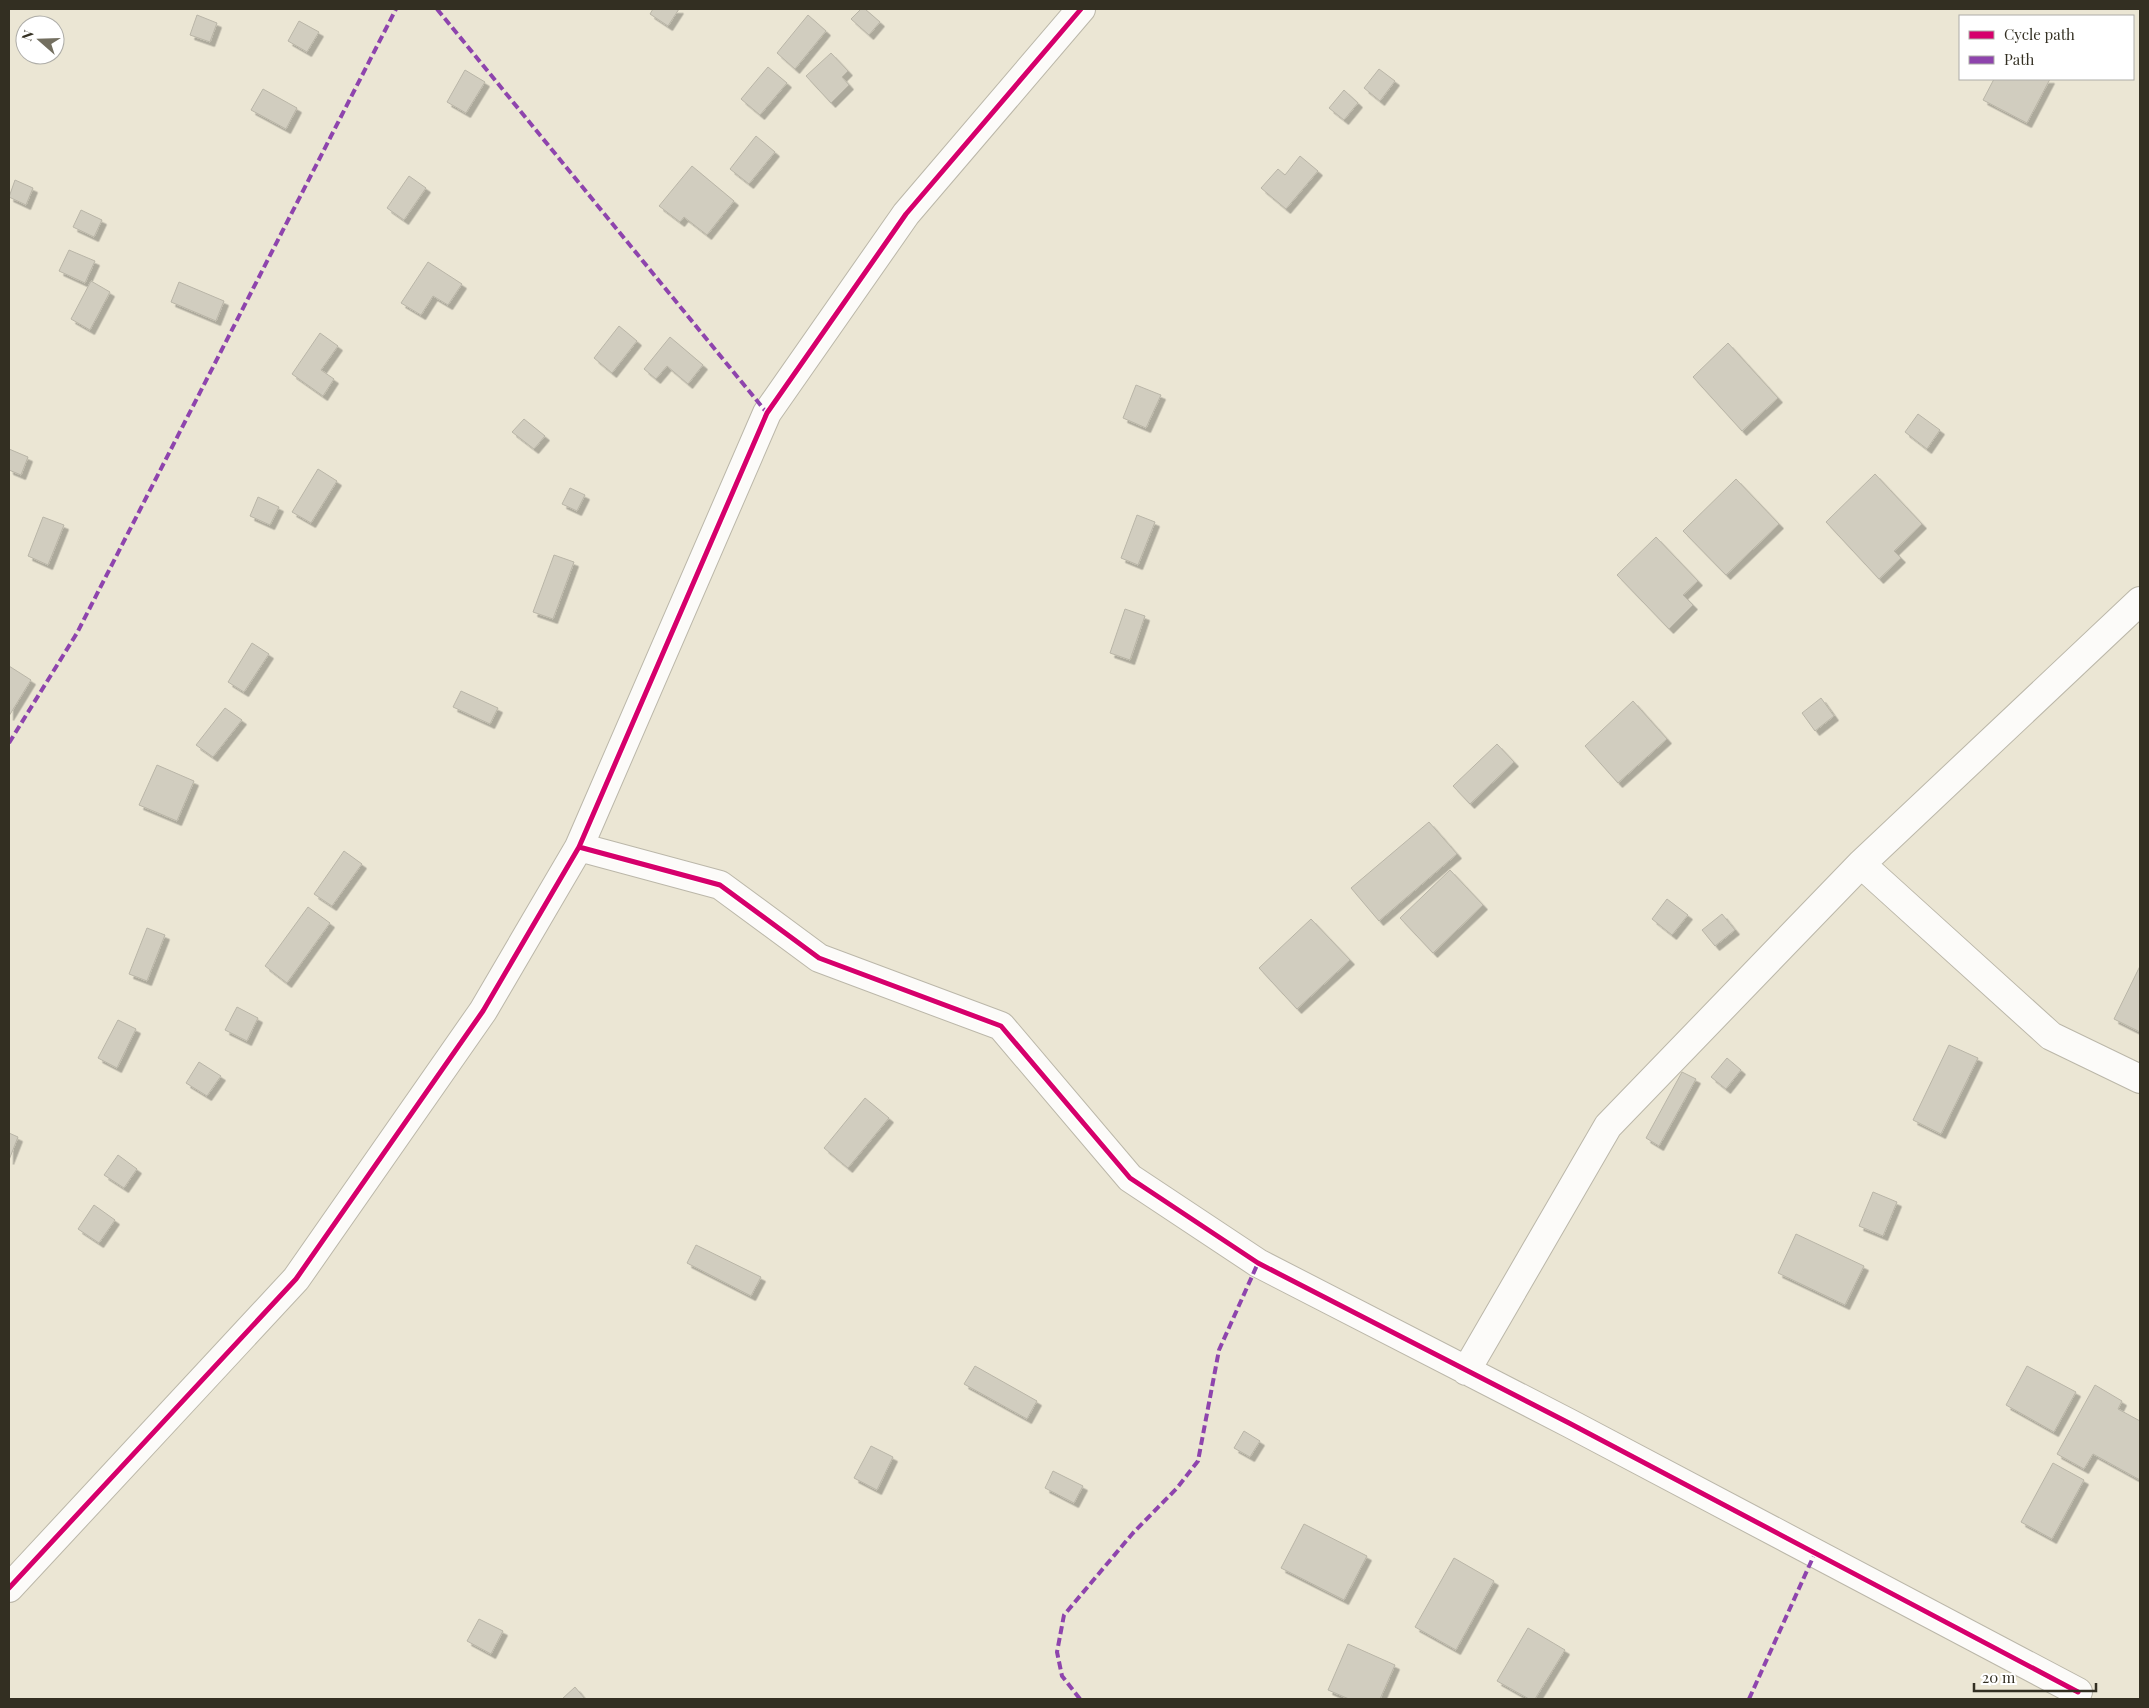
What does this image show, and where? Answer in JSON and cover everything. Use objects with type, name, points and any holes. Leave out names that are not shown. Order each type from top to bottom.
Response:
[{"type":"street","points":[[9,1588],[296,1279],[483,1011],[579,846],[767,413],[906,214],[1081,9]]},
{"type":"street","points":[[1466,1370],[1608,1126],[1861,864],[2140,601]]},
{"type":"street","points":[[579,846],[720,885],[819,958],[1001,1026],[1130,1178],[1258,1263],[1466,1370],[2078,1692]]},
{"type":"street","points":[[1861,864],[2051,1036],[2140,1079]]},
{"type":"building","points":[[653,9],[679,9],[668,26],[650,14]]},
{"type":"building","points":[[861,9],[865,9],[880,22],[869,35],[851,19]]},
{"type":"building","points":[[197,15],[217,23],[210,42],[190,35]]},
{"type":"building","points":[[808,15],[826,31],[795,69],[777,53]]},
{"type":"building","points":[[299,21],[319,32],[307,52],[288,41]]},
{"type":"building","points":[[831,53],[848,71],[842,77],[849,85],[831,103],[806,76]]},
{"type":"building","points":[[768,67],[787,83],[760,115],[741,99]]},
{"type":"building","points":[[1379,69],[1395,81],[1380,101],[1364,88]]},
{"type":"building","points":[[465,70],[485,82],[466,113],[447,102]]},
{"type":"building","points":[[1993,80],[2049,80],[2027,123],[1983,100]]},
{"type":"building","points":[[263,89],[297,108],[286,129],[251,110]]},
{"type":"building","points":[[1344,90],[1358,103],[1344,120],[1329,108]]},
{"type":"building","points":[[756,136],[775,152],[749,184],[730,169]]},
{"type":"building","points":[[1300,156],[1318,171],[1286,209],[1261,188],[1278,169],[1285,175]]},
{"type":"building","points":[[692,166],[734,201],[707,235],[684,217],[680,222],[659,206]]},
{"type":"building","points":[[409,176],[426,188],[404,220],[387,208]]},
{"type":"building","points":[[15,180],[33,188],[26,205],[9,197]]},
{"type":"building","points":[[81,210],[102,220],[94,237],[73,227]]},
{"type":"building","points":[[69,250],[95,261],[85,283],[59,271]]},
{"type":"building","points":[[428,262],[462,284],[448,305],[433,296],[421,315],[401,303]]},
{"type":"building","points":[[91,281],[110,292],[90,330],[71,319]]},
{"type":"building","points":[[179,282],[224,301],[216,321],[171,302]]},
{"type":"building","points":[[619,326],[637,341],[612,373],[594,358]]},
{"type":"building","points":[[320,333],[338,346],[321,370],[334,379],[323,396],[292,374]]},
{"type":"building","points":[[670,337],[703,365],[688,384],[667,366],[656,379],[644,369]]},
{"type":"building","points":[[1728,343],[1778,398],[1742,431],[1693,377]]},
{"type":"building","points":[[1136,385],[1161,395],[1146,428],[1123,418]]},
{"type":"building","points":[[1918,414],[1940,430],[1927,449],[1905,432]]},
{"type":"building","points":[[524,419],[545,436],[534,449],[512,432]]},
{"type":"building","points":[[9,449],[28,457],[21,475],[9,470]]},
{"type":"building","points":[[318,469],[337,481],[311,523],[292,512]]},
{"type":"building","points":[[1875,474],[1922,524],[1894,551],[1901,558],[1879,579],[1826,522]]},
{"type":"building","points":[[1736,479],[1779,524],[1726,575],[1683,531]]},
{"type":"building","points":[[570,488],[585,495],[577,511],[562,504]]},
{"type":"building","points":[[258,497],[279,507],[270,525],[250,516]]},
{"type":"building","points":[[1137,515],[1155,522],[1138,565],[1121,558]]},
{"type":"building","points":[[43,517],[64,525],[48,565],[28,556]]},
{"type":"building","points":[[1656,537],[1698,581],[1683,595],[1693,605],[1669,629],[1617,575]]},
{"type":"building","points":[[554,555],[574,562],[553,619],[533,612]]},
{"type":"building","points":[[1125,609],[1145,616],[1130,660],[1110,653]]},
{"type":"building","points":[[252,643],[269,654],[244,692],[228,682]]},
{"type":"building","points":[[9,666],[31,680],[9,716]]},
{"type":"building","points":[[461,691],[498,708],[490,724],[453,707]]},
{"type":"building","points":[[1821,698],[1834,716],[1815,731],[1802,713]]},
{"type":"building","points":[[1633,701],[1667,739],[1618,783],[1585,746]]},
{"type":"building","points":[[225,708],[242,720],[213,757],[196,745]]},
{"type":"building","points":[[1497,744],[1514,762],[1470,804],[1453,786]]},
{"type":"building","points":[[157,765],[194,781],[177,821],[139,805]]},
{"type":"building","points":[[1429,822],[1457,854],[1379,921],[1351,888]]},
{"type":"building","points":[[344,851],[362,864],[332,906],[314,894]]},
{"type":"building","points":[[1450,870],[1483,905],[1433,953],[1400,918]]},
{"type":"building","points":[[1667,899],[1688,915],[1672,935],[1652,919]]},
{"type":"building","points":[[308,907],[330,923],[287,983],[265,966]]},
{"type":"building","points":[[1722,914],[1735,930],[1715,946],[1702,930]]},
{"type":"building","points":[[1311,919],[1350,960],[1297,1009],[1259,968]]},
{"type":"building","points":[[147,928],[165,935],[147,981],[129,974]]},
{"type":"building","points":[[2140,966],[2140,1032],[2114,1019]]},
{"type":"building","points":[[237,1007],[258,1018],[247,1041],[225,1030]]},
{"type":"building","points":[[118,1020],[136,1029],[117,1068],[98,1058]]},
{"type":"building","points":[[1949,1045],[1978,1058],[1941,1134],[1913,1120]]},
{"type":"building","points":[[1727,1058],[1741,1070],[1726,1089],[1711,1077]]},
{"type":"building","points":[[199,1062],[221,1076],[207,1096],[186,1083]]},
{"type":"building","points":[[1682,1072],[1696,1079],[1659,1146],[1646,1138]]},
{"type":"building","points":[[865,1098],[889,1118],[848,1168],[824,1148]]},
{"type":"building","points":[[9,1133],[18,1137],[9,1160]]},
{"type":"building","points":[[118,1155],[137,1169],[124,1188],[104,1175]]},
{"type":"building","points":[[1873,1192],[1897,1202],[1883,1236],[1859,1226]]},
{"type":"building","points":[[94,1205],[115,1220],[99,1243],[78,1229]]},
{"type":"building","points":[[1796,1234],[1864,1266],[1845,1305],[1778,1273]]},
{"type":"building","points":[[696,1245],[761,1277],[751,1296],[687,1263]]},
{"type":"building","points":[[975,1366],[1037,1401],[1027,1419],[964,1384]]},
{"type":"building","points":[[2027,1366],[2076,1392],[2054,1432],[2006,1405]]},
{"type":"building","points":[[2095,1385],[2122,1401],[2118,1409],[2140,1421],[2140,1480],[2093,1454],[2084,1469],[2057,1454]]},
{"type":"building","points":[[1244,1431],[1260,1441],[1250,1457],[1234,1448]]},
{"type":"building","points":[[871,1446],[893,1457],[877,1490],[854,1478]]},
{"type":"building","points":[[2053,1463],[2084,1480],[2052,1539],[2021,1522]]},
{"type":"building","points":[[1053,1471],[1083,1486],[1074,1503],[1045,1488]]},
{"type":"building","points":[[1304,1524],[1367,1556],[1344,1600],[1281,1568]]},
{"type":"building","points":[[1454,1558],[1494,1581],[1456,1650],[1415,1627]]},
{"type":"building","points":[[479,1619],[503,1631],[491,1654],[467,1641]]},
{"type":"building","points":[[1528,1628],[1565,1650],[1535,1699],[1529,1699],[1497,1681]]},
{"type":"building","points":[[1348,1644],[1395,1665],[1380,1699],[1349,1699],[1328,1690]]},
{"type":"building","points":[[575,1687],[585,1699],[562,1699]]},
{"type":"marked path","points":[[9,743],[77,633],[396,9]]},
{"type":"marked path","points":[[437,9],[767,413]]},
{"type":"marked path","points":[[1080,1699],[1062,1676],[1057,1652],[1064,1615],[1133,1533],[1177,1488],[1198,1461],[1219,1350],[1258,1263]]},
{"type":"marked path","points":[[1749,1699],[1815,1553]]},
{"type":"cycle path","points":[[9,1588],[296,1279],[483,1011],[579,847],[767,413],[906,214],[1081,9]]},
{"type":"cycle path","points":[[579,847],[720,885],[819,958],[1001,1026],[1130,1178],[1258,1263],[1569,1423],[2078,1692]]}]
